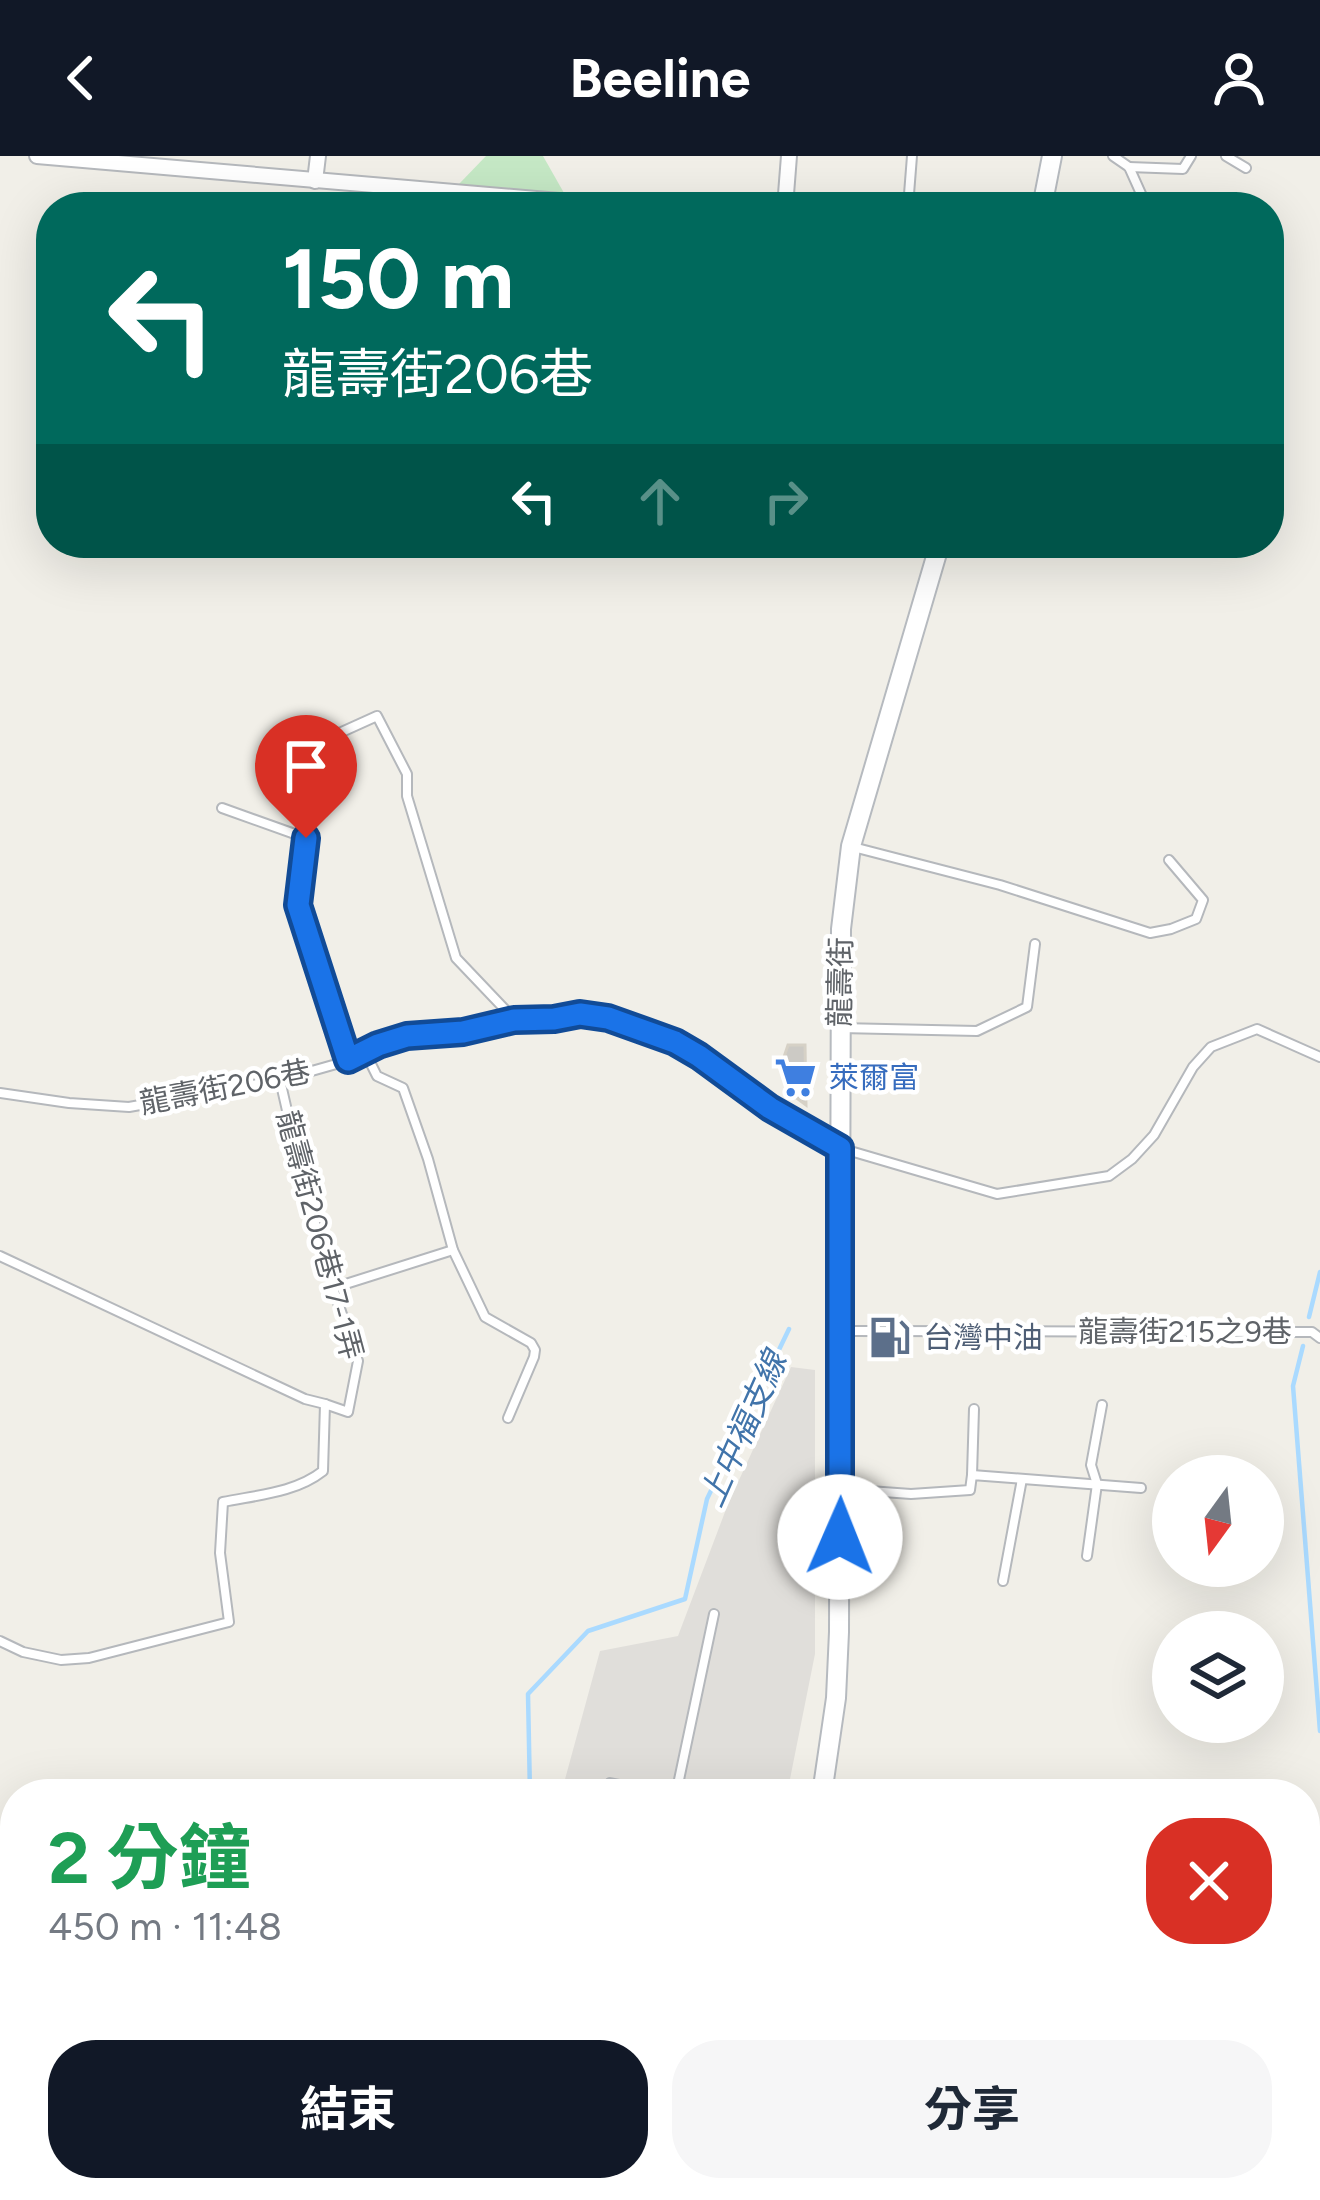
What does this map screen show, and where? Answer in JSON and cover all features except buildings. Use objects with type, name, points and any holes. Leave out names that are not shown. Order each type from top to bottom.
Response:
[{"type":"street","points":[[37,156],[448,192]]},
{"type":"street","points":[[315,181],[318,156]]},
{"type":"street","points":[[786,192],[789,156]]},
{"type":"street","points":[[1045,192],[1052,156]]},
{"type":"street","name":"龍壽街","points":[[824,1779],[836,1698],[841,1489],[841,929],[850,846],[936,558]]},
{"type":"lane","points":[[909,192],[913,156]]},
{"type":"lane","points":[[1112,156],[1129,167],[1183,169],[1191,156]]},
{"type":"lane","points":[[1226,156],[1246,169]]},
{"type":"lane","points":[[1129,167],[1140,192]]},
{"type":"lane","points":[[306,738],[335,735],[376,716],[407,773],[407,796],[456,958],[514,1020]]},
{"type":"lane","points":[[222,808],[306,838],[298,905],[348,1060]]},
{"type":"lane","points":[[850,846],[1000,885],[1150,933],[1196,919],[1203,900],[1169,860]]},
{"type":"lane","points":[[839,1028],[977,1031],[1028,1007],[1035,944]]},
{"type":"lane","name":"龍壽街206巷","points":[[0,1093],[129,1107],[280,1080],[407,1036],[580,1014],[608,1018],[675,1042],[770,1108],[840,1148],[997,1194],[1109,1176],[1154,1136],[1193,1067],[1210,1047],[1257,1029],[1320,1058]]},
{"type":"lane","points":[[364,1052],[377,1076],[403,1088],[453,1250],[485,1317],[515,1332],[535,1350],[508,1418]]},
{"type":"lane","name":"龍壽街206巷17-1弄","points":[[0,1641],[23,1652],[61,1660],[89,1658],[229,1622],[220,1553],[223,1502],[286,1490],[323,1471],[325,1404],[348,1412],[358,1361],[333,1288],[280,1080]]},
{"type":"lane","points":[[333,1288],[453,1250]]},
{"type":"lane","points":[[0,1256],[305,1399],[325,1404]]},
{"type":"lane","name":"龍壽街215之9巷","points":[[841,1331],[1316,1335]]},
{"type":"lane","points":[[1088,1556],[1097,1484],[1090,1465],[1102,1405]]},
{"type":"lane","points":[[841,1489],[911,1494],[970,1490],[974,1409]]},
{"type":"lane","points":[[972,1475],[1141,1488]]},
{"type":"lane","points":[[1003,1581],[1022,1480]]},
{"type":"lane","points":[[679,1779],[714,1614]]},
{"type":"shaded area","points":[[791,1367],[815,1370],[815,1654],[790,1779],[565,1779],[600,1651],[678,1636],[728,1504]]},
{"type":"green space","points":[[486,156],[543,156],[563,192],[552,192],[459,184]]},
{"type":"waterway","points":[[1309,1317],[1320,1272]]},
{"type":"waterway","name":"上中福支線","points":[[530,1779],[528,1694],[588,1631],[685,1599],[707,1499],[789,1329]]},
{"type":"waterway","points":[[1303,1346],[1293,1386],[1320,1731]]},
{"type":"place","name":"萊爾富","points":[[795,1077]]},
{"type":"place","name":"台灣中油","points":[[889,1337]]},
{"type":"route","points":[[306,838],[298,905],[348,1060],[407,1036],[580,1014],[608,1018],[675,1042],[770,1108],[840,1148],[840,1537]]}]
